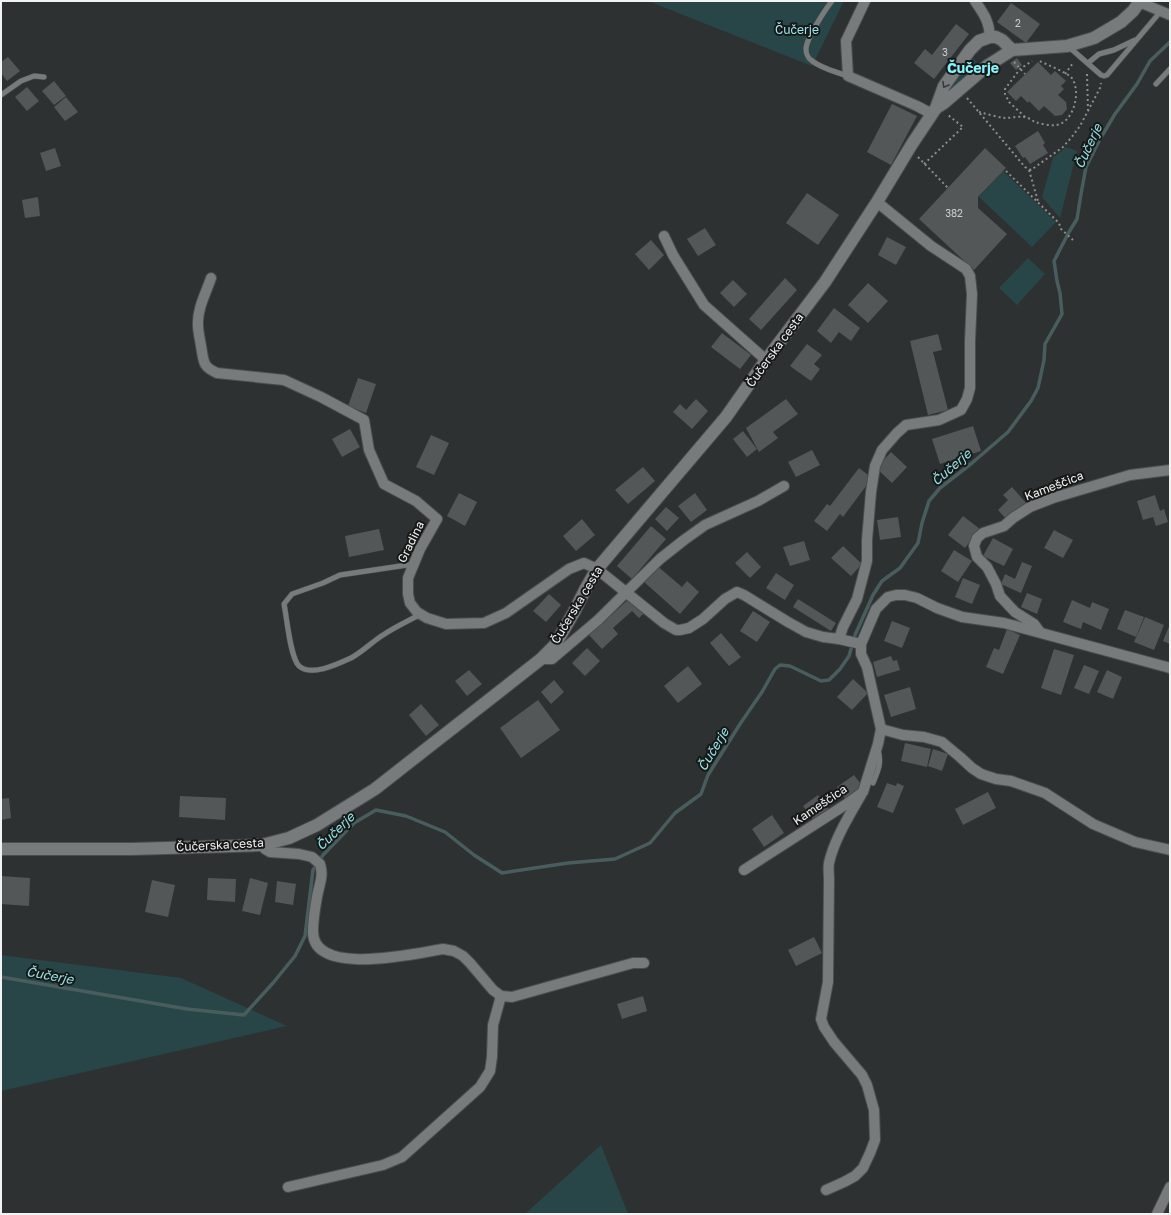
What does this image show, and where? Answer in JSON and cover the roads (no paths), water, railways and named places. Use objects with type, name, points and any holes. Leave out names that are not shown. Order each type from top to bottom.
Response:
[{"type":"street","points":[[865,1],[846,41],[848,76],[917,106],[934,111]]},
{"type":"street","points":[[975,1],[987,18],[990,28],[990,37]]},
{"type":"street","points":[[934,111],[987,66],[1012,55],[1067,46],[1094,38],[1121,22],[1140,2],[1166,13]]},
{"type":"street","points":[[934,111],[944,86],[974,45],[983,39],[996,37],[1002,40],[1012,55]]},
{"type":"street","name":"Čučerska cesta","points":[[1,849],[132,849],[234,846],[262,844],[289,838],[317,825],[375,789],[541,659],[554,644],[574,612],[597,570],[726,417],[766,360],[825,282],[934,111]]},
{"type":"street","points":[[852,642],[843,626],[857,599],[867,561],[867,540],[871,492],[875,466],[882,450],[906,425],[939,420],[961,410],[967,399],[970,388],[972,294],[970,276],[966,269],[931,246],[877,202]]},
{"type":"street","points":[[664,236],[673,255],[704,305],[766,360]]},
{"type":"street","name":"Gradina","points":[[211,278],[199,312],[198,325],[205,364],[209,369],[218,373],[284,380],[322,397],[364,420],[369,450],[384,484],[416,501],[437,519],[420,549],[408,578],[408,594],[410,603],[417,612],[427,618],[446,624],[484,623],[506,613],[568,569],[584,563],[597,570]]},
{"type":"street","name":"Kameščica","points":[[1040,632],[1034,624],[1015,612],[1000,596],[996,584],[987,567],[978,557],[974,546],[977,538],[983,533],[1004,526],[1030,507],[1054,498],[1130,475],[1170,470]]},
{"type":"street","points":[[541,659],[552,659],[598,620],[660,559],[705,525],[758,501],[784,486]]},
{"type":"street","points":[[597,570],[664,623],[676,630],[689,628],[725,598],[737,592],[806,632],[823,637],[852,642]]},
{"type":"street","name":"Kameščica","points":[[744,870],[863,792],[881,729],[876,701],[867,667],[861,654],[852,642],[876,609],[888,597],[905,595],[917,598],[937,608],[962,617],[1004,623],[1170,668]]},
{"type":"street","points":[[881,729],[903,735],[924,737],[942,742],[981,774],[996,779],[1011,781],[1045,793],[1093,824],[1135,842],[1170,850]]},
{"type":"street","points":[[826,1190],[855,1176],[863,1168],[875,1140],[874,1110],[867,1085],[862,1075],[834,1042],[824,1027],[822,1019],[828,982],[828,865],[848,817],[863,792]]},
{"type":"street","points":[[262,844],[265,849],[270,852],[299,854],[312,857],[320,864],[322,876],[317,897],[313,932],[316,942],[323,950],[332,955],[342,958],[365,960],[443,949],[454,951],[463,956],[501,996],[512,997],[633,963],[644,963]]},
{"type":"street","points":[[288,1187],[383,1165],[402,1157],[480,1087],[490,1071],[493,1025],[501,996]]},
{"type":"street","points":[[1157,1214],[1170,1187]]},
{"type":"lane","points":[[832,1],[820,17],[807,44],[807,54],[811,60],[831,70],[848,76]]},
{"type":"lane","points":[[1067,46],[1104,76],[1109,73],[1136,39],[1166,13]]},
{"type":"lane","points":[[1088,64],[1099,54],[1114,50],[1136,39]]},
{"type":"lane","points":[[1156,84],[1170,69]]},
{"type":"lane","points":[[1,95],[21,82],[34,76],[44,77]]},
{"type":"lane","points":[[414,564],[340,575],[292,594],[284,604],[294,658],[299,666],[310,671],[328,667],[352,658],[384,634],[421,614]]},
{"type":"lane","points":[[873,783],[880,768],[880,758],[877,747]]},
{"type":"waterway","name":"Čučerje","points":[[1,977],[187,1009],[244,1015],[295,956],[305,936],[313,870],[323,855],[354,823],[376,810],[406,816],[445,832],[474,855],[502,873],[568,863],[615,859],[650,843],[675,813],[701,794],[708,775],[762,692],[775,669],[780,665],[790,666],[821,681],[829,680],[840,669],[849,656],[855,635],[873,595],[882,581],[900,568],[918,543],[929,501],[940,488],[1008,432],[1031,401],[1038,388],[1044,360],[1045,344],[1062,314],[1054,261],[1077,219],[1086,167],[1115,114],[1137,84],[1150,61],[1170,42]]},
{"type":"district","name":"Čučerje","points":[[973,68]]}]
